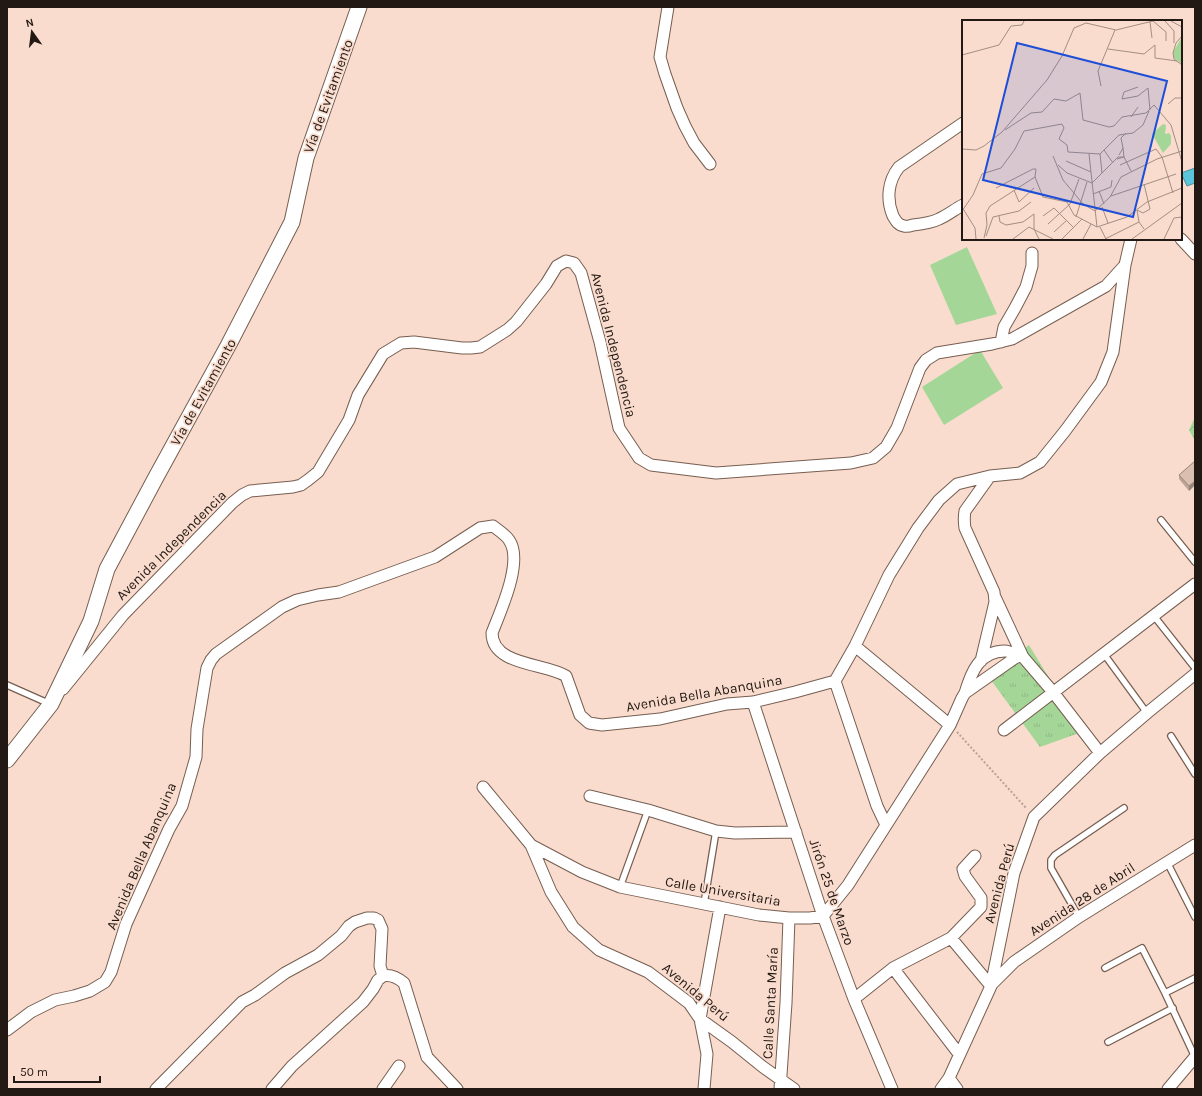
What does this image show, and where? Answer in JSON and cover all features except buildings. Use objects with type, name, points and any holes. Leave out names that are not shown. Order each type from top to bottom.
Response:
[{"type":"main road","name":"Vía de Evitamiento","points":[[7,760],[51,704],[91,621],[107,569],[229,344],[292,222],[306,158],[359,7]]},
{"type":"street","points":[[668,7],[660,57],[677,108],[685,126],[694,143],[710,164]]},
{"type":"street","points":[[962,124],[899,167],[892,180],[889,196],[894,218],[898,224],[902,226],[922,224],[939,219],[962,205]]},
{"type":"street","points":[[1123,240],[1126,260]]},
{"type":"street","points":[[886,825],[877,806],[835,681],[855,646],[889,575],[918,528],[939,500],[957,484],[990,476],[1020,473],[1040,462],[1101,382],[1113,352],[1126,260],[1131,240]]},
{"type":"street","points":[[1182,240],[1195,254]]},
{"type":"street","points":[[1001,342],[1004,327],[1028,282],[1032,266],[1032,253]]},
{"type":"street","name":"Avenida Independencia","points":[[51,704],[123,615],[232,503],[242,495],[250,492],[301,485],[318,472],[349,420],[358,395],[383,354],[401,343],[414,342],[462,348],[480,347],[508,330],[546,284],[557,266],[566,262],[574,263],[581,273],[600,342],[619,428],[639,458],[652,465],[716,473],[851,463],[873,458],[886,447],[897,428],[920,368],[926,360],[937,353],[992,344],[1012,339],[1106,286],[1126,260]]},
{"type":"street","points":[[990,476],[965,511],[964,522],[1022,657],[1053,692],[1100,753]]},
{"type":"street","name":"Avenida Bella Abanquina","points":[[7,1030],[31,1012],[49,1003],[90,991],[105,982],[111,972],[130,917],[169,830],[182,806],[196,757],[197,729],[207,668],[211,660],[216,654],[282,607],[297,600],[339,592],[435,557],[480,528],[493,526],[510,541],[514,554],[513,568],[508,590],[492,633],[492,639],[495,646],[503,654],[530,665],[561,673],[566,676],[580,715],[589,723],[602,725],[660,720],[727,704],[753,702],[835,681]]},
{"type":"street","points":[[1004,730],[1195,584]]},
{"type":"street","points":[[981,661],[995,597]]},
{"type":"street","points":[[855,646],[950,725]]},
{"type":"street","points":[[823,916],[848,885],[950,725],[965,693],[974,668],[989,655],[1006,651],[1022,657]]},
{"type":"street","points":[[965,693],[1015,658],[1019,656],[1022,657]]},
{"type":"street","name":"Avenida Perú","points":[[941,1089],[949,1078],[991,986],[1014,873],[1034,817],[1100,753],[1146,713],[1195,674]]},
{"type":"street","name":"Jirón 25 de Marzo","points":[[753,702],[823,916],[854,999],[892,1089]]},
{"type":"street","name":"Avenida Perú","points":[[483,787],[531,845],[551,892],[573,927],[599,950],[648,972],[689,1003],[700,1019],[781,1084],[794,1089]]},
{"type":"street","points":[[590,796],[648,810],[716,831],[735,833],[796,832]]},
{"type":"street","name":"Calle Universitaria","points":[[531,845],[582,872],[620,887],[758,915],[790,918],[810,918],[823,916]]},
{"type":"street","name":"Avenida 28 de Abril","points":[[991,986],[1014,962],[1079,917],[1195,845]]},
{"type":"street","points":[[854,999],[893,968],[951,938],[981,907],[981,898],[965,876],[963,869],[975,856]]},
{"type":"street","points":[[704,1089],[707,1054],[700,1019],[720,907]]},
{"type":"street","points":[[156,1089],[242,1002],[255,995],[284,972],[296,968],[318,954],[341,936],[349,926],[361,920],[374,918],[378,920],[382,929],[380,966],[383,976]]},
{"type":"street","name":"Calle Santa María","points":[[781,1084],[790,918]]},
{"type":"street","points":[[951,938],[991,986]]},
{"type":"street","points":[[893,968],[959,1054]]},
{"type":"street","points":[[272,1089],[292,1066],[363,1002],[378,980],[383,976],[388,975],[404,983],[427,1057],[457,1089]]},
{"type":"street","points":[[1168,1089],[1195,1057]]},
{"type":"street","points":[[383,1089],[399,1066]]},
{"type":"street","points":[[949,1078],[957,1089]]},
{"type":"lane","points":[[1161,520],[1195,562]]},
{"type":"lane","points":[[1154,616],[1195,668]]},
{"type":"lane","points":[[1104,654],[1146,713]]},
{"type":"lane","points":[[7,685],[51,704]]},
{"type":"lane","points":[[1172,736],[1195,774]]},
{"type":"lane","points":[[1079,917],[1051,868],[1051,860],[1055,855],[1124,808]]},
{"type":"lane","points":[[620,887],[648,810]]},
{"type":"lane","points":[[704,904],[716,831]]},
{"type":"lane","points":[[1167,862],[1195,917]]},
{"type":"lane","points":[[1105,968],[1142,948],[1173,1008],[1195,1057]]},
{"type":"lane","points":[[1165,993],[1195,978]]},
{"type":"lane","points":[[1108,1042],[1173,1008]]},
{"type":"path","points":[[950,725],[1034,817]]},
{"type":"green space","points":[[967,247],[997,314],[956,325],[930,265]]},
{"type":"green space","points":[[980,350],[1003,388],[944,425],[922,387]]},
{"type":"green space","points":[[1195,417],[1195,441],[1189,430]]},
{"type":"green space","points":[[1029,645],[1082,732],[1040,747],[988,676]]},
{"type":"water","points":[[1195,168],[1195,183],[1187,186],[1182,173]]}]
